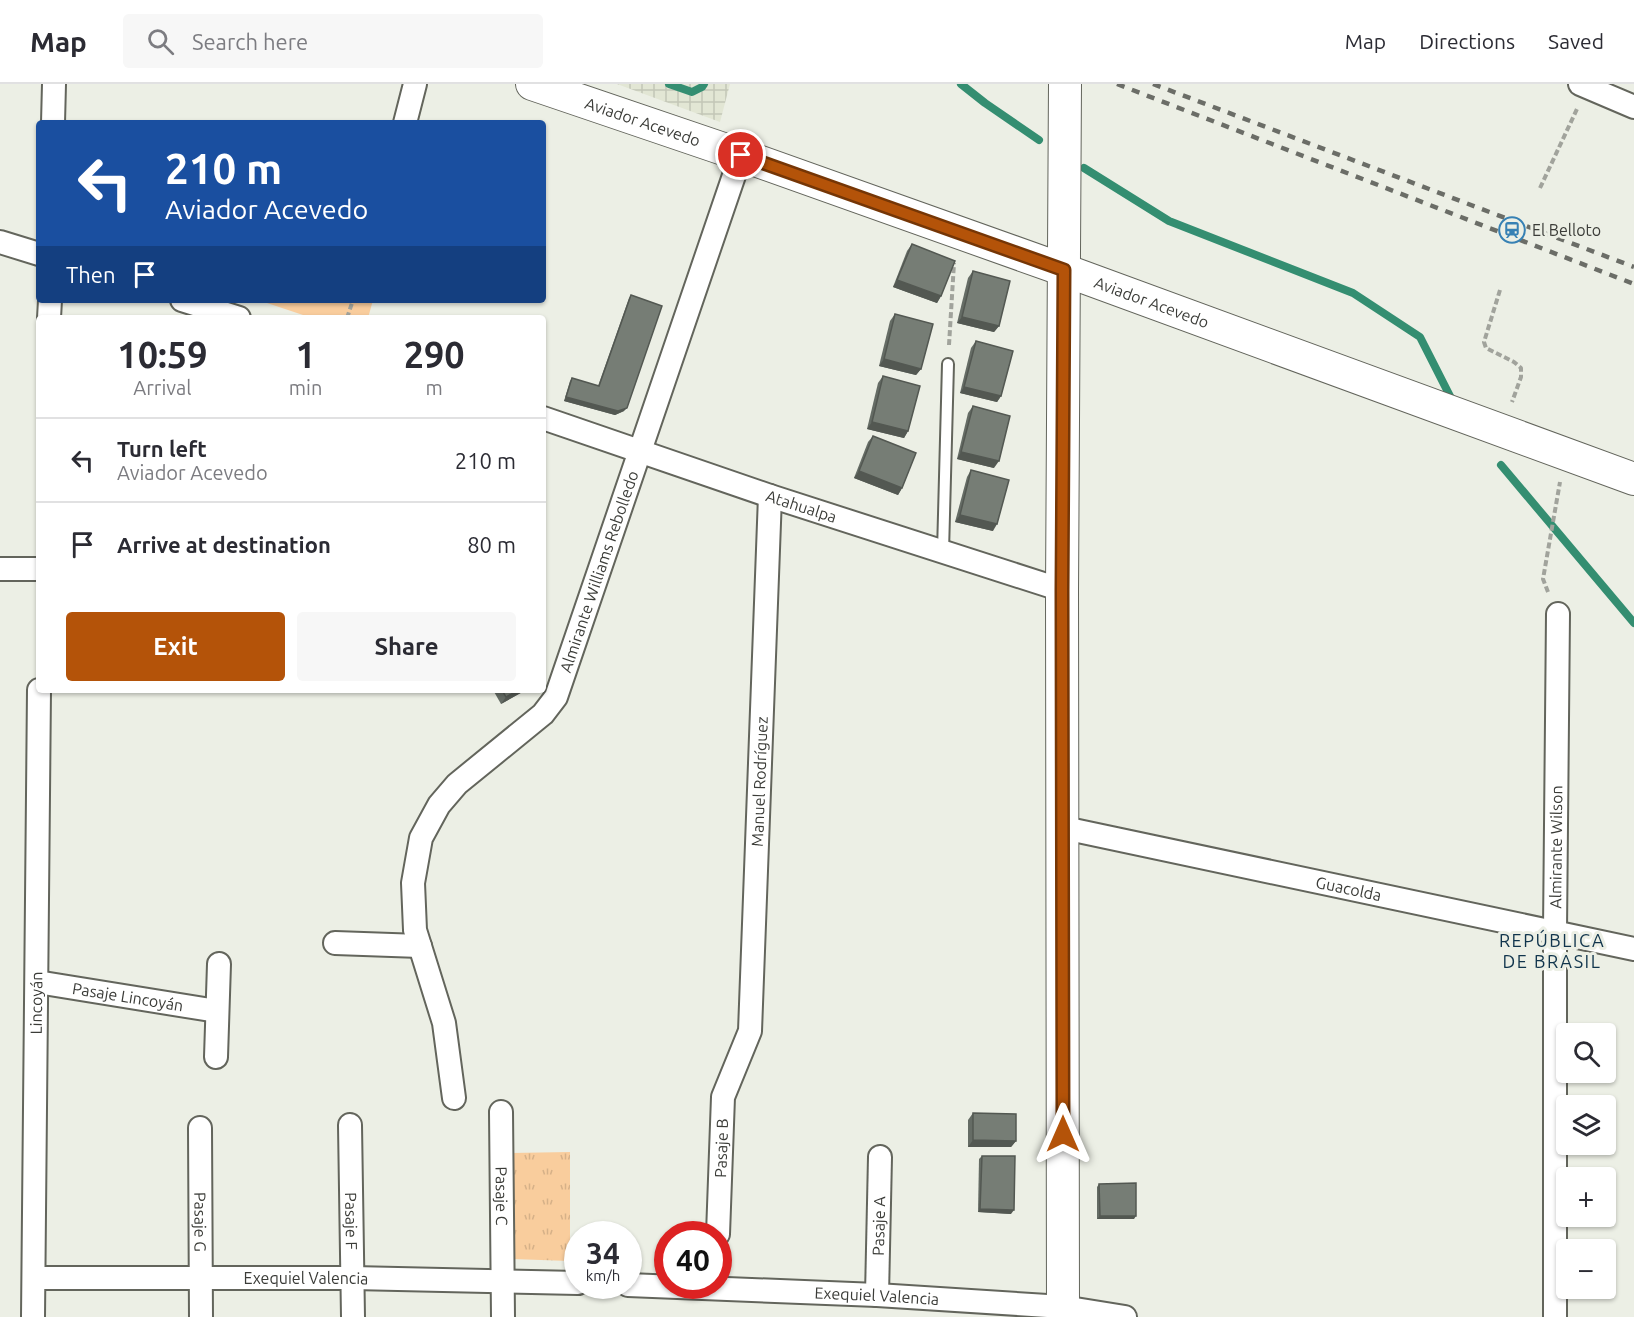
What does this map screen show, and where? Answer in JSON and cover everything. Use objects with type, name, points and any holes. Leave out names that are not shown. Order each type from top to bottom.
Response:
[{"type":"main road","name":"Aviador Acevedo","points":[[532,84],[741,155],[1064,270],[1634,479]]},
{"type":"main road","points":[[1063,1312],[1062,590],[1065,84]]},
{"type":"street","points":[[53,120],[54,84]]},
{"type":"street","points":[[406,120],[415,84]]},
{"type":"street","points":[[1585,85],[1634,107]]},
{"type":"street","name":"Almirante Williams Rebolledo","points":[[454,1098],[444,1023],[415,930],[413,883],[421,838],[439,805],[457,784],[543,714],[556,697],[741,155]]},
{"type":"street","points":[[0,242],[36,253]]},
{"type":"street","points":[[192,303],[230,315]]},
{"type":"street","name":"Atahualpa","points":[[546,419],[770,496],[1062,590]]},
{"type":"street","name":"Manuel Rodríguez","points":[[737,1065],[750,1032],[770,496]]},
{"type":"street","points":[[0,569],[36,569]]},
{"type":"street","name":"Almirante Wilson","points":[[1555,1317],[1558,614]]},
{"type":"street","name":"Lincoyán","points":[[33,1317],[39,693]]},
{"type":"street","name":"Guacolda","points":[[1064,828],[1634,949]]},
{"type":"street","points":[[334,943],[420,946]]},
{"type":"street","points":[[216,1057],[219,964]]},
{"type":"street","name":"Pasaje Lincoyán","points":[[37,982],[217,1011]]},
{"type":"street","name":"Pasaje B","points":[[718,1221],[723,1097],[737,1065]]},
{"type":"street","name":"Pasaje C","points":[[501,1112],[503,1317]]},
{"type":"street","name":"Pasaje F","points":[[350,1125],[353,1317]]},
{"type":"street","name":"Pasaje G","points":[[200,1128],[201,1317]]},
{"type":"street","name":"Pasaje A","points":[[877,1295],[880,1156]]},
{"type":"street","name":"Exequiel Valencia","points":[[34,1278],[353,1278],[564,1282]]},
{"type":"street","name":"Exequiel Valencia","points":[[732,1288],[877,1295],[1125,1317]]},
{"type":"lane","points":[[943,552],[948,364]]},
{"type":"path","points":[[1540,188],[1585,85]]},
{"type":"path","points":[[948,364],[956,232]]},
{"type":"path","points":[[1500,290],[1484,342],[1486,348],[1521,368],[1521,377],[1502,431]]},
{"type":"path","points":[[1558,614],[1543,579],[1565,454]]},
{"type":"shaded area","points":[[617,84],[730,84],[720,122]]},
{"type":"green space","points":[[267,303],[372,303],[369,315],[303,315]]},
{"type":"green space","points":[[570,1152],[570,1221],[564,1221],[564,1261],[512,1259],[510,1153]]},
{"type":"building","points":[[912,244],[955,261],[941,296],[897,280]]},
{"type":"building","points":[[973,271],[1010,281],[999,326],[962,317]]},
{"type":"building","points":[[631,295],[662,306],[627,408],[618,411],[566,397],[572,378],[599,386]]},
{"type":"building","points":[[895,314],[933,324],[921,369],[884,359]]},
{"type":"building","points":[[976,341],[1013,351],[1001,396],[964,387]]},
{"type":"building","points":[[883,376],[920,386],[908,431],[872,422]]},
{"type":"building","points":[[973,406],[1010,416],[999,461],[961,452]]},
{"type":"building","points":[[873,436],[916,453],[902,488],[859,471]]},
{"type":"building","points":[[971,470],[1009,480],[997,524],[960,515]]},
{"type":"building","points":[[973,1113],[1016,1114],[1016,1141],[973,1140]]},
{"type":"building","points":[[982,1156],[1015,1156],[1014,1210],[980,1209]]},
{"type":"building","points":[[1136,1183],[1136,1216],[1100,1216],[1099,1184]]},
{"type":"waterway","points":[[669,84],[692,92],[704,84]]},
{"type":"waterway","points":[[961,84],[1039,140]]},
{"type":"waterway","points":[[1084,168],[1169,221],[1353,293],[1420,337],[1452,400]]},
{"type":"waterway","points":[[1501,465],[1634,623]]},
{"type":"railway","points":[[1117,84],[1634,284]]},
{"type":"railway","points":[[1153,84],[1634,267]]},
{"type":"place","name":"El Belloto","points":[[1512,230]]},
{"type":"district","name":"REPÚBLICA DE BRASIL","points":[[1552,950]]},
{"type":"route","points":[[741,155],[1064,270],[1063,1134]]}]
